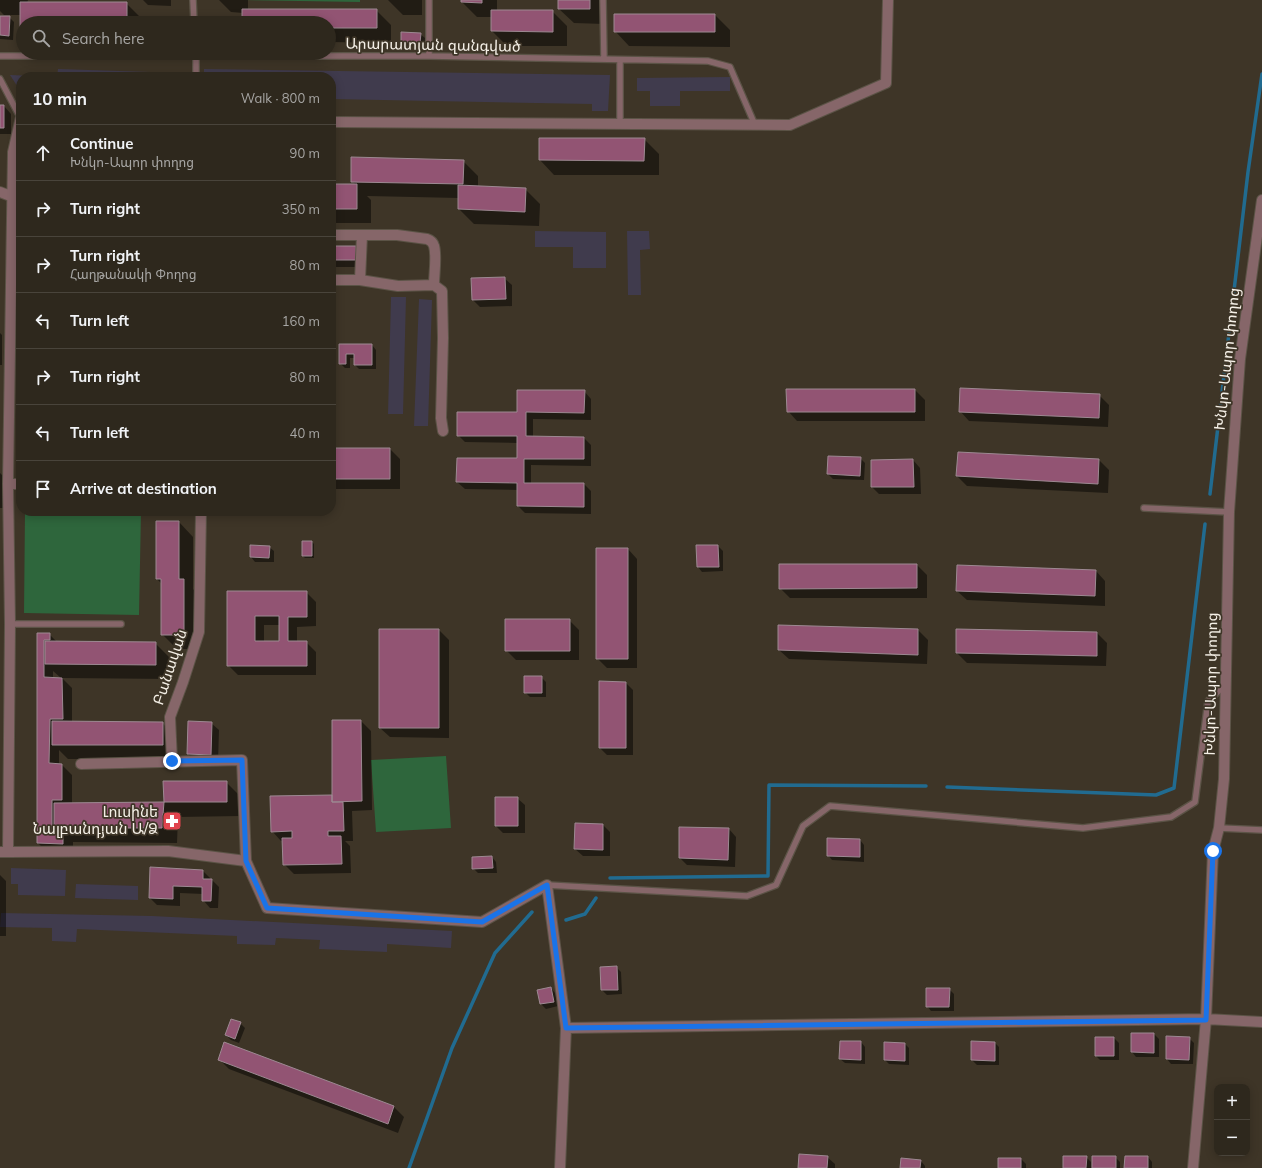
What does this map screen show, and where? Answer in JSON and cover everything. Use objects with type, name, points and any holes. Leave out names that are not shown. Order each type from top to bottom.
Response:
[{"type":"street","points":[[336,122],[790,125],[886,83],[888,0]]},
{"type":"street","points":[[16,139],[13,152],[8,484],[10,624],[4,852],[168,852],[246,861]]},
{"type":"street","points":[[0,192],[13,197]]},
{"type":"street","name":"Խնկո-Ապոր փողոց","points":[[1193,1168],[1206,1020],[1213,851],[1219,828],[1224,778],[1229,512],[1240,359],[1262,200]]},
{"type":"street","points":[[336,235],[396,235],[427,239],[432,242],[434,246],[434,285]]},
{"type":"street","points":[[360,280],[362,236]]},
{"type":"street","points":[[336,280],[360,280],[398,286],[434,285],[442,291],[443,338],[441,418],[443,431]]},
{"type":"street","points":[[8,484],[16,484]]},
{"type":"street","name":"Բանավան","points":[[172,761],[170,717],[199,632],[201,516]]},
{"type":"street","points":[[81,764],[242,760],[246,861],[267,908],[482,922],[547,885],[566,1028],[560,1168]]},
{"type":"street","points":[[566,1028],[1206,1020],[1262,1022]]},
{"type":"lane","points":[[193,0],[194,16]]},
{"type":"lane","points":[[429,0],[429,56]]},
{"type":"lane","points":[[603,0],[604,59]]},
{"type":"lane","name":"Արարատյան զանգված","points":[[0,56],[16,56]]},
{"type":"lane","name":"Արարատյան զանգված","points":[[336,56],[604,59],[708,62],[730,67],[755,125]]},
{"type":"lane","points":[[196,60],[196,72]]},
{"type":"lane","points":[[620,60],[620,124]]},
{"type":"lane","points":[[0,79],[16,109]]},
{"type":"lane","points":[[1144,508],[1229,512]]},
{"type":"lane","points":[[10,624],[121,624]]},
{"type":"lane","points":[[547,885],[747,896],[776,885],[803,826],[830,806],[1083,828],[1171,817],[1195,802],[1208,701],[1226,685]]},
{"type":"lane","points":[[1219,828],[1262,830]]},
{"type":"shaded area","points":[[58,69],[150,72],[58,72]]},
{"type":"shaded area","points":[[204,69],[610,75],[608,111],[592,111],[592,104],[336,99],[336,72],[204,72]]},
{"type":"shaded area","points":[[10,75],[16,75],[16,84]]},
{"type":"shaded area","points":[[730,77],[730,91],[680,91],[680,106],[650,106],[650,91],[637,91],[637,78]]},
{"type":"shaded area","points":[[535,231],[606,232],[606,268],[573,268],[573,247],[535,247]]},
{"type":"shaded area","points":[[627,231],[649,231],[650,249],[640,250],[641,295],[628,295]]},
{"type":"shaded area","points":[[391,297],[406,297],[403,414],[388,414]]},
{"type":"shaded area","points":[[419,299],[432,300],[428,426],[414,426]]},
{"type":"shaded area","points":[[11,868],[66,870],[65,896],[18,895],[18,884],[11,884]]},
{"type":"shaded area","points":[[76,884],[138,886],[138,900],[75,898]]},
{"type":"shaded area","points":[[1,913],[152,916],[452,931],[451,948],[387,944],[387,952],[319,949],[320,940],[276,938],[275,945],[237,944],[237,936],[77,929],[76,942],[52,941],[52,928],[0,927]]},
{"type":"green space","points":[[243,0],[360,0],[360,2]]},
{"type":"green space","points":[[25,516],[141,516],[139,615],[24,613]]},
{"type":"green space","points":[[446,756],[451,828],[376,832],[371,760]]},
{"type":"building","points":[[461,0],[482,0],[482,3],[461,2]]},
{"type":"building","points":[[558,0],[590,0],[590,9],[558,9]]},
{"type":"building","points":[[20,2],[127,2],[127,16],[20,16]]},
{"type":"building","points":[[242,9],[377,9],[377,28],[336,28],[336,16],[242,16]]},
{"type":"building","points":[[491,10],[553,10],[553,32],[491,31]]},
{"type":"building","points":[[614,14],[715,14],[715,32],[614,32]]},
{"type":"building","points":[[0,16],[10,16],[9,36],[0,35]]},
{"type":"building","points":[[401,32],[421,33],[420,43],[401,42]]},
{"type":"building","points":[[0,105],[4,105],[4,128],[0,128]]},
{"type":"building","points":[[539,138],[645,138],[644,161],[539,160]]},
{"type":"building","points":[[351,157],[464,160],[463,184],[351,182]]},
{"type":"building","points":[[336,184],[357,184],[357,209],[336,209]]},
{"type":"building","points":[[458,185],[526,188],[525,212],[458,209]]},
{"type":"building","points":[[336,246],[356,246],[356,260],[336,260]]},
{"type":"building","points":[[505,277],[506,299],[472,300],[471,278]]},
{"type":"building","points":[[339,344],[372,344],[372,365],[354,365],[354,354],[346,354],[346,364],[339,364]]},
{"type":"building","points":[[960,388],[1100,394],[1099,418],[959,412]]},
{"type":"building","points":[[786,389],[915,389],[915,412],[787,412]]},
{"type":"building","points":[[517,390],[585,390],[584,413],[526,412],[526,436],[584,437],[584,459],[524,459],[524,483],[584,483],[584,507],[517,506],[517,483],[456,482],[457,458],[517,458],[517,436],[457,436],[457,412],[517,412]]},
{"type":"building","points":[[336,448],[390,448],[390,479],[336,479]]},
{"type":"building","points":[[958,452],[1099,459],[1098,484],[956,476]]},
{"type":"building","points":[[828,456],[861,457],[860,476],[827,474]]},
{"type":"building","points":[[913,459],[914,487],[871,487],[871,460]]},
{"type":"building","points":[[156,521],[179,521],[179,579],[184,579],[184,635],[161,635],[161,579],[156,579]]},
{"type":"building","points":[[302,541],[312,541],[312,556],[302,556]]},
{"type":"building","points":[[250,545],[270,546],[269,558],[250,557]]},
{"type":"building","points":[[696,545],[718,545],[719,567],[697,567]]},
{"type":"building","points":[[596,548],[628,548],[628,659],[596,659]]},
{"type":"building","points":[[779,564],[917,564],[917,588],[779,589]]},
{"type":"building","points":[[957,565],[1096,570],[1095,596],[956,591]]},
{"type":"building","points":[[227,591],[307,591],[307,617],[288,617],[288,641],[307,641],[307,666],[227,666]],"holes":[[[255,616],[279,616],[279,641],[255,641]]]},
{"type":"building","points":[[505,619],[570,619],[570,651],[505,651]]},
{"type":"building","points":[[778,625],[918,629],[918,655],[778,650]]},
{"type":"building","points":[[379,629],[439,629],[439,728],[379,728]]},
{"type":"building","points":[[956,629],[1097,632],[1097,656],[956,653]]},
{"type":"building","points":[[37,633],[50,633],[50,640],[44,640],[44,677],[62,678],[63,719],[50,719],[49,763],[62,764],[62,800],[52,800],[52,831],[63,831],[63,844],[37,843]]},
{"type":"building","points":[[45,641],[156,642],[156,665],[45,664]]},
{"type":"building","points":[[524,676],[542,676],[542,693],[524,693]]},
{"type":"building","points":[[599,681],[626,682],[626,748],[599,748]]},
{"type":"building","points":[[332,720],[361,720],[362,801],[332,802]]},
{"type":"building","points":[[52,721],[163,722],[163,745],[52,745]]},
{"type":"building","points":[[188,721],[212,722],[211,755],[187,754]]},
{"type":"building","points":[[163,781],[227,781],[227,802],[164,802]]},
{"type":"building","points":[[332,795],[332,802],[343,802],[344,831],[328,831],[328,836],[341,836],[342,864],[283,865],[282,838],[292,838],[292,831],[271,832],[270,796]]},
{"type":"building","points":[[495,797],[518,797],[518,826],[495,826]]},
{"type":"building","points":[[164,802],[162,828],[54,828],[54,803]]},
{"type":"building","points":[[575,823],[603,824],[603,850],[574,849]]},
{"type":"building","points":[[679,827],[729,828],[728,860],[679,858]]},
{"type":"building","points":[[827,838],[860,839],[860,857],[827,856]]},
{"type":"building","points":[[492,856],[493,868],[472,869],[472,857]]},
{"type":"building","points":[[150,867],[203,870],[203,879],[212,879],[211,901],[202,901],[202,887],[173,886],[173,899],[149,898]]},
{"type":"building","points":[[617,966],[618,990],[601,990],[600,967]]},
{"type":"building","points":[[551,987],[554,1002],[540,1004],[537,990]]},
{"type":"building","points":[[926,988],[950,988],[949,1007],[926,1007]]},
{"type":"building","points":[[231,1019],[241,1022],[235,1039],[225,1035]]},
{"type":"building","points":[[1131,1033],[1154,1033],[1154,1053],[1131,1052]]},
{"type":"building","points":[[1166,1036],[1190,1037],[1189,1060],[1166,1059]]},
{"type":"building","points":[[1095,1037],[1114,1037],[1114,1056],[1095,1056]]},
{"type":"building","points":[[840,1041],[861,1041],[861,1060],[839,1059]]},
{"type":"building","points":[[971,1041],[995,1042],[995,1061],[971,1060]]},
{"type":"building","points":[[224,1042],[394,1106],[388,1124],[218,1060]]},
{"type":"building","points":[[884,1042],[905,1043],[905,1061],[884,1060]]},
{"type":"building","points":[[799,1154],[828,1156],[827,1168],[798,1168]]},
{"type":"building","points":[[1063,1156],[1087,1156],[1086,1168],[1063,1168]]},
{"type":"building","points":[[1092,1156],[1116,1156],[1116,1168],[1092,1168]]},
{"type":"building","points":[[1125,1156],[1148,1156],[1148,1168],[1124,1168]]},
{"type":"building","points":[[901,1158],[921,1160],[920,1168],[900,1168]]},
{"type":"building","points":[[998,1158],[1021,1158],[1021,1168],[998,1168]]},
{"type":"waterway","points":[[1210,494],[1248,172],[1262,74]]},
{"type":"waterway","points":[[947,787],[1156,795],[1174,788],[1205,524]]},
{"type":"waterway","points":[[610,878],[768,876],[769,785],[926,786]]},
{"type":"waterway","points":[[566,920],[585,914],[596,898]]},
{"type":"waterway","points":[[409,1168],[452,1048],[495,953],[532,912]]},
{"type":"place","name":"Լուսինե Նալբանդյան Ա/Ձ","points":[[172,821]]},
{"type":"route","points":[[172,761],[242,760],[246,861],[267,908],[482,922],[547,885],[566,1028],[1206,1020],[1213,851]]}]
